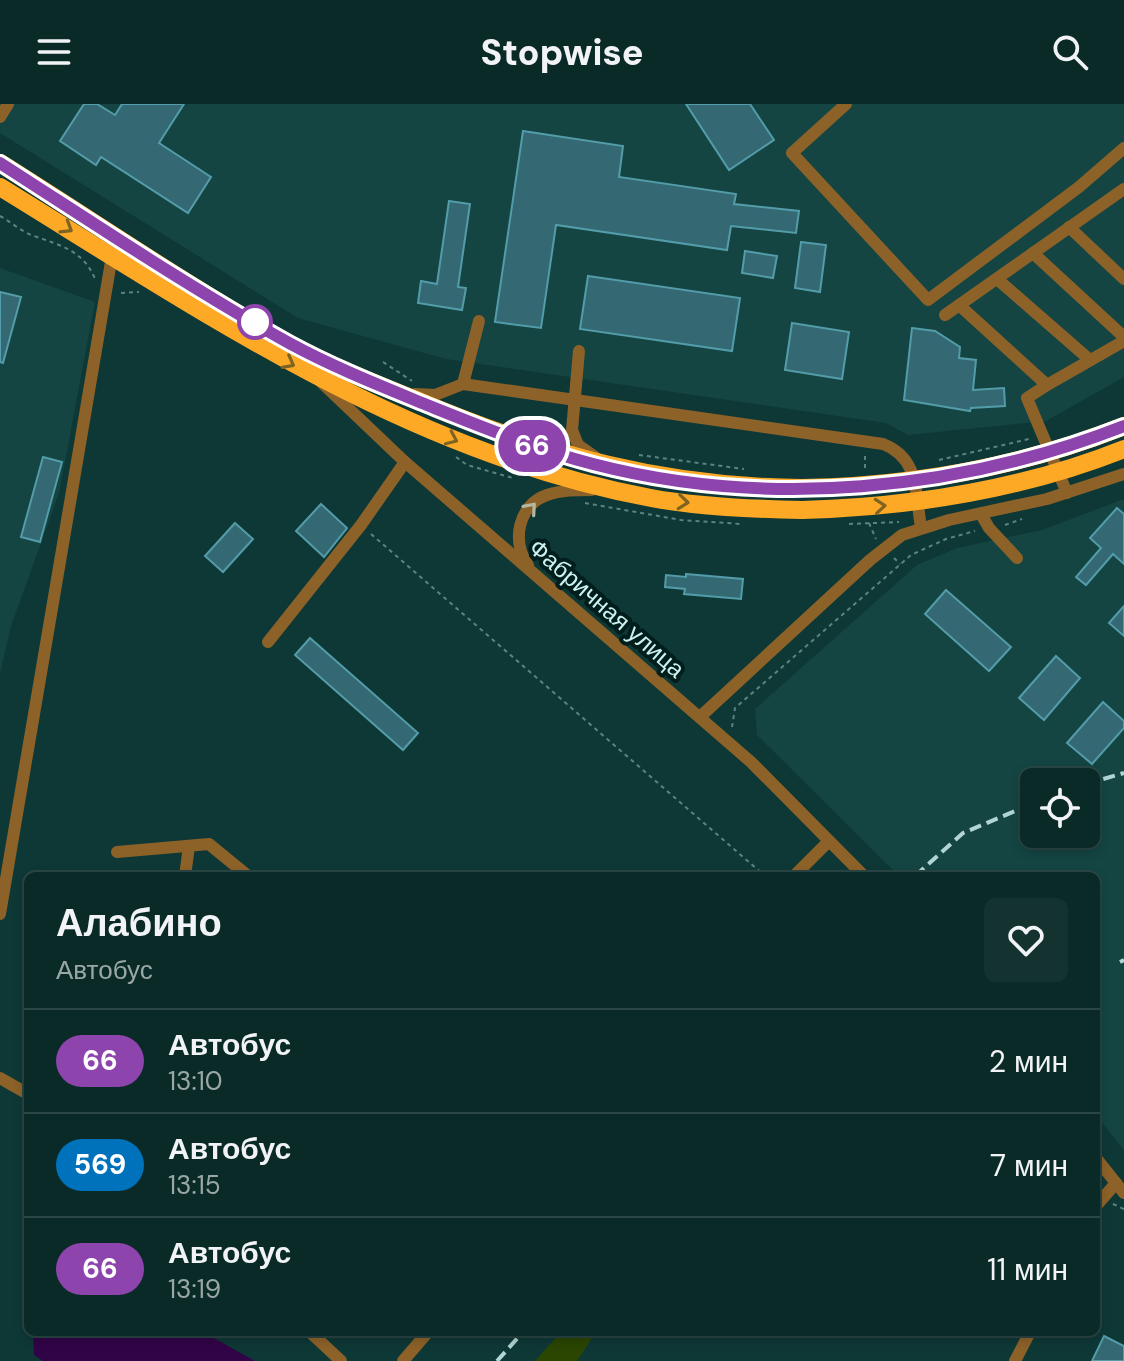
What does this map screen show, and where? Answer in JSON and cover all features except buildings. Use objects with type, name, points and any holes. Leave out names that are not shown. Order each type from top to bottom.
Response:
[{"type":"highway","points":[[0,163],[289,343],[392,391],[512,439],[623,470],[721,484],[802,488],[894,483],[969,471],[1069,446],[1124,426]]},
{"type":"highway","points":[[0,187],[317,378],[462,444],[607,489],[653,499],[802,510],[882,506],[958,496],[1076,467],[1124,449]]},
{"type":"street","points":[[0,117],[8,104]]},
{"type":"street","points":[[846,104],[792,153],[928,300],[1079,187],[1124,148]]},
{"type":"street","points":[[945,315],[1124,189]]},
{"type":"street","points":[[1069,227],[1124,279]]},
{"type":"street","points":[[1033,253],[1124,339],[1027,398],[1067,493]]},
{"type":"street","points":[[0,914],[112,256]]},
{"type":"street","points":[[997,279],[1090,360]]},
{"type":"street","points":[[959,305],[1047,385]]},
{"type":"street","points":[[463,384],[479,321]]},
{"type":"street","points":[[579,351],[572,430],[578,445],[623,470]]},
{"type":"street","name":"Фабричная улица","points":[[317,378],[405,462],[701,716],[860,872]]},
{"type":"street","points":[[392,391],[435,395],[463,384],[883,444],[899,452],[911,466],[921,527]]},
{"type":"street","points":[[268,642],[361,525],[405,462]]},
{"type":"street","points":[[701,716],[884,547],[921,527],[1019,506],[1124,474]]},
{"type":"street","points":[[537,577],[519,547],[518,533],[526,512],[544,495],[607,489]]},
{"type":"street","points":[[981,514],[989,528],[1017,558]]},
{"type":"street","points":[[798,872],[829,841]]},
{"type":"street","points":[[117,852],[209,844],[243,872]]},
{"type":"street","points":[[186,872],[189,846]]},
{"type":"street","points":[[0,1078],[24,1092]]},
{"type":"street","points":[[1100,1163],[1120,1188],[1100,1203]]},
{"type":"street","points":[[314,1336],[341,1361]]},
{"type":"street","points":[[403,1361],[425,1336]]},
{"type":"street","points":[[1015,1361],[1028,1336]]},
{"type":"path","points":[[0,216],[32,236],[51,239],[82,257],[96,285]]},
{"type":"path","points":[[121,293],[138,291]]},
{"type":"path","points":[[939,458],[1044,434]]},
{"type":"path","points":[[637,454],[754,471]]},
{"type":"path","points":[[575,500],[681,520],[742,524]]},
{"type":"path","points":[[735,748],[740,742],[731,723],[735,708],[889,571],[929,546],[1023,521],[1019,506]]},
{"type":"path","points":[[849,519],[849,525],[899,522]]},
{"type":"path","points":[[361,525],[760,872]]},
{"type":"shaded area","points":[[0,104],[1124,104],[1124,377],[1046,421],[908,435],[886,423],[446,359],[298,318],[0,133]]},
{"type":"shaded area","points":[[0,268],[95,302],[59,493],[11,626],[0,673]]},
{"type":"shaded area","points":[[1124,499],[1124,1150],[1100,1120],[1100,872],[895,872],[757,735],[755,709],[917,565],[957,548],[1042,530]]},
{"type":"shaded area","points":[[33,1336],[210,1336],[255,1361],[43,1361],[34,1355]]},
{"type":"green space","points":[[557,1336],[593,1336],[577,1361],[535,1361]]},
{"type":"railway","points":[[1100,780],[1124,773]]},
{"type":"railway","points":[[919,872],[963,833],[1020,809]]},
{"type":"railway","points":[[1120,962],[1124,960]]},
{"type":"railway","points":[[497,1361],[519,1336]]},
{"type":"bus line","name":"66","points":[[0,163],[210,295],[324,361],[470,424],[595,464],[672,479],[764,488],[850,487],[939,477],[984,468],[1069,446],[1124,426]]}]
